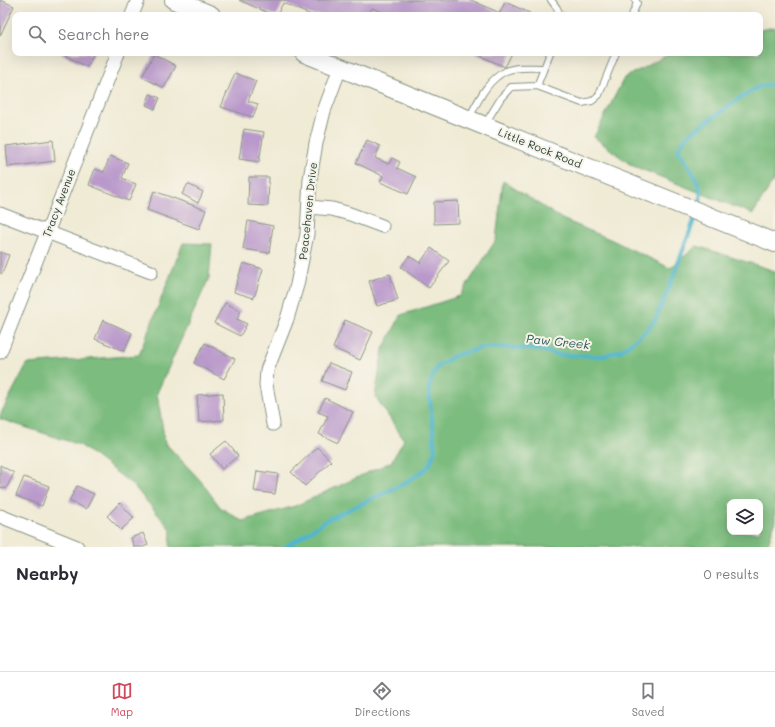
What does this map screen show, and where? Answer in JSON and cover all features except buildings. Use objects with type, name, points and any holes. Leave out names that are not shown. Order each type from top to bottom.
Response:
[{"type":"main road","points":[[174,0],[204,12]]},
{"type":"main road","name":"Little Rock Road","points":[[311,56],[775,243]]},
{"type":"street","points":[[133,12],[138,0]]},
{"type":"street","name":"Tracy Avenue","points":[[0,352],[117,56]]},
{"type":"street","name":"Peacehaven Drive","points":[[273,424],[266,385],[267,370],[287,319],[298,285],[307,234],[310,179],[316,143],[324,111],[340,68]]},
{"type":"street","points":[[309,207],[332,210],[382,226]]},
{"type":"street","points":[[0,214],[47,234],[151,272]]},
{"type":"street","points":[[0,516],[77,547]]},
{"type":"lane","points":[[551,0],[559,12]]},
{"type":"lane","points":[[633,12],[637,3],[635,0]]},
{"type":"lane","points":[[537,86],[549,56]]},
{"type":"lane","points":[[476,122],[511,87],[537,86],[582,103],[592,102],[599,95],[615,56]]},
{"type":"lane","points":[[476,122],[480,98],[493,80],[507,71],[521,68],[544,68]]},
{"type":"green space","points":[[775,27],[775,178],[753,214],[631,165],[594,137],[624,78],[665,56],[763,56],[763,29]]},
{"type":"green space","points":[[503,181],[562,219],[612,240],[670,268],[697,246],[775,271],[775,522],[767,547],[170,547],[171,530],[133,485],[80,445],[0,419],[0,415],[27,364],[139,355],[183,243],[212,244],[209,278],[157,393],[165,443],[200,480],[220,507],[242,521],[295,506],[391,462],[404,440],[375,396],[383,349],[401,315],[460,296],[496,240]]},
{"type":"waterway","name":"Paw Creek","points":[[699,207],[701,199],[698,184],[678,150],[687,136],[740,98],[760,86],[775,84]]},
{"type":"waterway","name":"Paw Creek","points":[[286,547],[327,520],[405,483],[423,471],[430,464],[435,450],[429,391],[431,380],[437,367],[456,355],[482,348],[503,347],[540,350],[560,355],[603,356],[622,350],[646,331],[655,320],[669,288],[696,215]]}]
